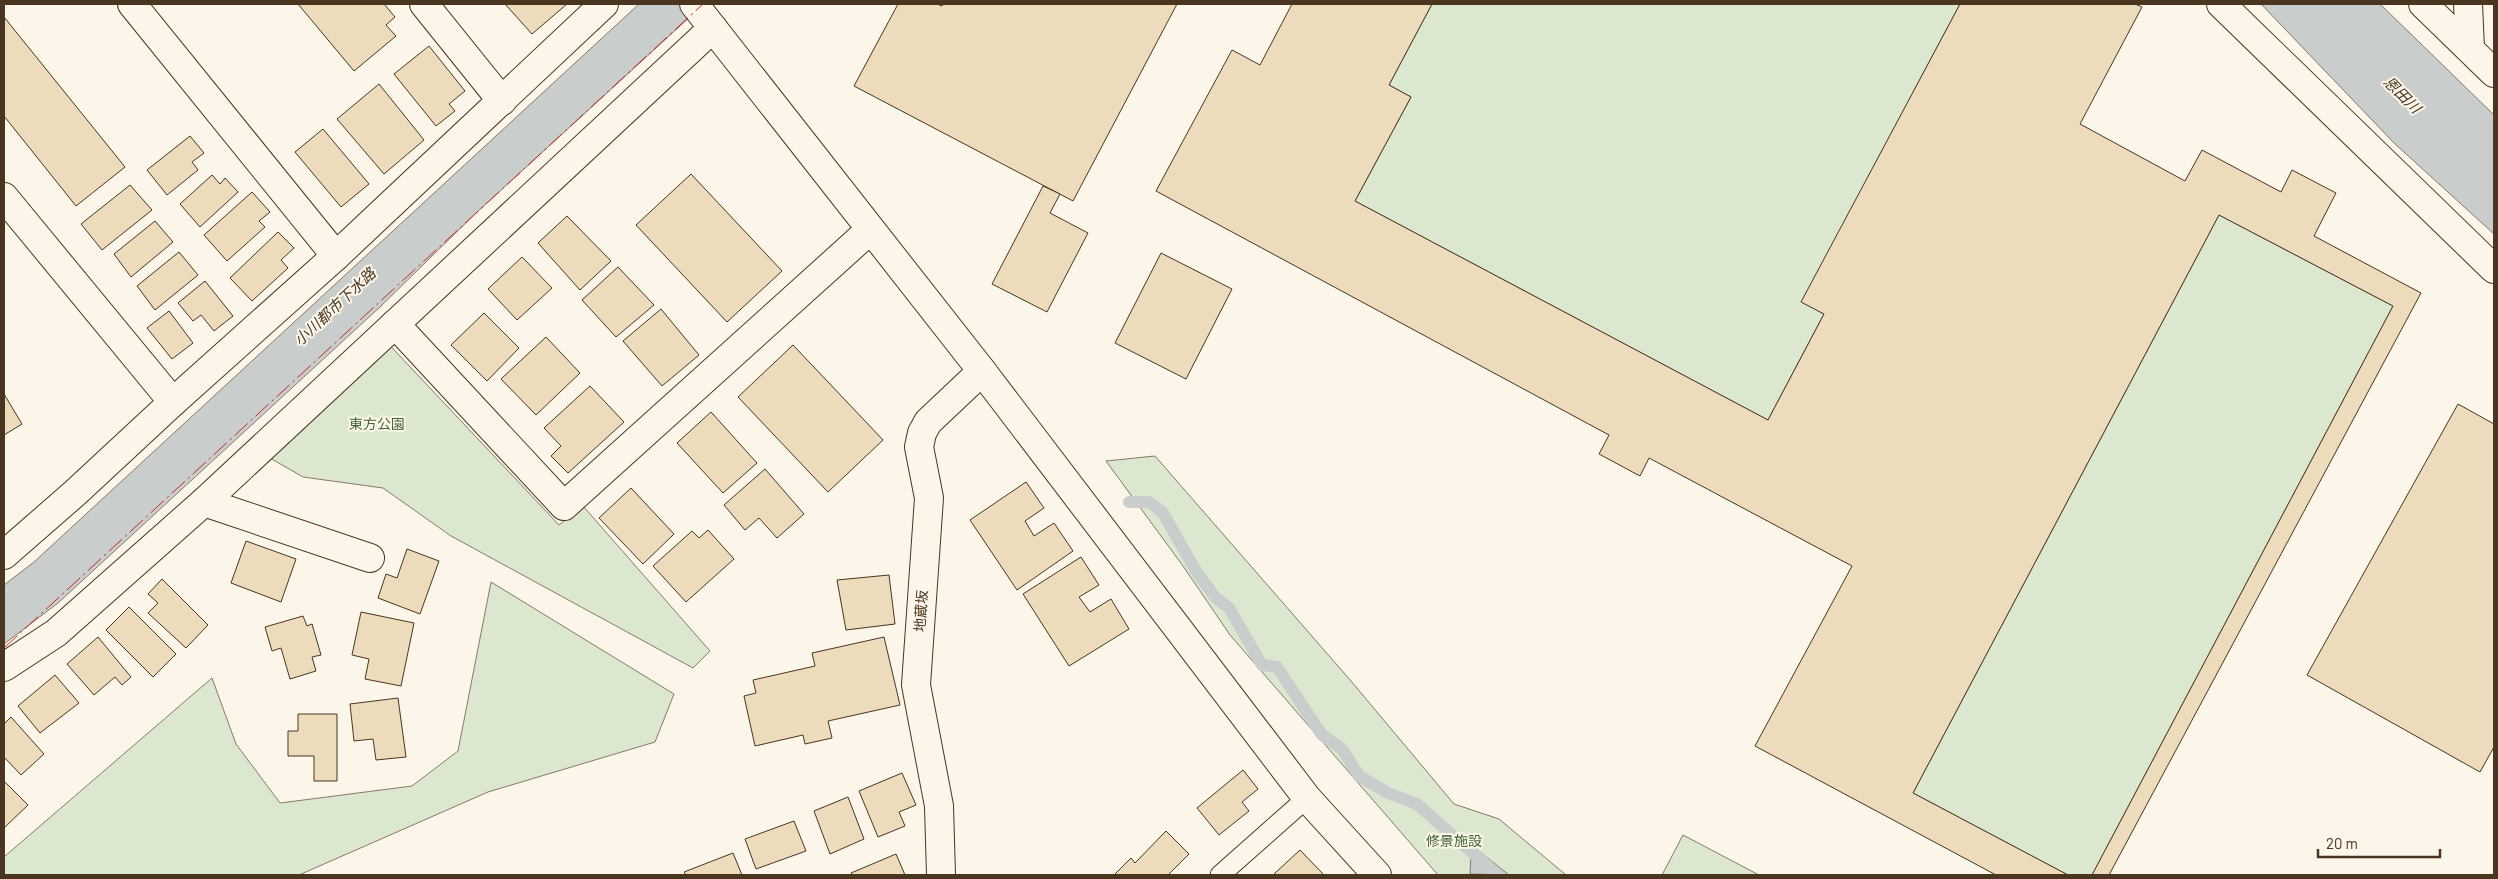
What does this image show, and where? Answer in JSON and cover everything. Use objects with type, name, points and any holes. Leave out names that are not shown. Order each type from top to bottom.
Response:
[{"type":"street","points":[[132,4],[336,256]]},
{"type":"street","points":[[424,4],[502,101]]},
{"type":"street","points":[[4,555],[336,256],[604,4]]},
{"type":"street","points":[[2221,4],[2494,269]]},
{"type":"street","points":[[2423,4],[2494,73]]},
{"type":"street","points":[[2468,4],[2470,49]]},
{"type":"street","points":[[4,667],[56,634],[204,502],[395,324],[705,18],[982,372],[1307,798],[1377,875]]},
{"type":"street","points":[[4,197],[173,402]]},
{"type":"street","points":[[395,324],[564,506],[870,230]]},
{"type":"street","name":"地蔵坂","points":[[941,875],[939,806],[916,685],[928,498],[919,447],[922,433],[928,422],[982,372]]},
{"type":"street","points":[[204,502],[370,558]]},
{"type":"lane","points":[[1220,875],[1307,798]]},
{"type":"green space","points":[[1432,4],[1960,4],[1802,302],[1824,314],[1768,420],[1355,201],[1411,97],[1389,85]]},
{"type":"green space","points":[[2219,215],[2393,306],[2092,875],[2068,875],[1913,793]]},
{"type":"green space","name":"東方公園","points":[[381,336],[559,525],[583,506],[710,651],[693,668],[451,536],[383,488],[303,477],[256,450]]},
{"type":"green space","name":"修景施設","points":[[1155,456],[1351,681],[1454,804],[1499,819],[1566,875],[1438,875],[1230,635],[1183,566],[1106,461]]},
{"type":"green space","points":[[491,582],[674,694],[655,742],[488,792],[299,875],[4,875],[4,857],[212,678],[236,744],[280,803],[412,786],[458,751]]},
{"type":"green space","points":[[1683,835],[1759,875],[1662,875]]},
{"type":"water","name":"小川都市下水路","points":[[639,4],[704,4],[476,213],[380,307],[58,603],[4,644],[4,585],[34,562]]},
{"type":"water","name":"恩田川","points":[[2261,4],[2380,4],[2494,115],[2494,234],[2394,143]]},
{"type":"water","points":[[1470,844],[1509,875],[1470,874],[1471,855],[1461,845]]},
{"type":"building","points":[[298,4],[384,4],[395,17],[386,25],[396,36],[354,71]]},
{"type":"building","points":[[505,4],[567,4],[532,34]]},
{"type":"building","points":[[898,4],[937,4],[942,6],[943,4],[1177,4],[1073,201],[854,86]]},
{"type":"building","points":[[1292,4],[1432,4],[1389,85],[1411,97],[1355,201],[1768,420],[1824,314],[1801,302],[1960,4],[2135,4],[2142,7],[2080,124],[2185,181],[2202,150],[2281,192],[2292,170],[2336,193],[2314,236],[2421,293],[2109,875],[2092,875],[2393,306],[2219,215],[1913,793],[2068,875],[1996,875],[1755,746],[1852,566],[1649,458],[1640,476],[1599,454],[1609,435],[1156,191],[1232,50],[1260,65]]},
{"type":"building","points":[[4,17],[125,167],[76,206],[4,116]]},
{"type":"building","points":[[429,46],[465,91],[449,104],[455,111],[436,126],[394,74]]},
{"type":"building","points":[[379,84],[424,140],[384,174],[337,119]]},
{"type":"building","points":[[323,129],[369,184],[341,207],[295,152]]},
{"type":"building","points":[[190,136],[204,153],[192,162],[198,170],[167,195],[147,170]]},
{"type":"building","points":[[691,174],[782,271],[727,322],[636,225]]},
{"type":"building","points":[[212,175],[220,184],[225,178],[238,192],[200,227],[180,204]]},
{"type":"building","points":[[130,185],[152,210],[102,250],[81,224]]},
{"type":"building","points":[[1043,186],[1060,194],[1050,213],[1088,233],[1047,312],[992,284]]},
{"type":"building","points":[[252,192],[270,212],[259,221],[265,227],[227,261],[204,235]]},
{"type":"building","points":[[567,216],[611,261],[580,290],[538,243]]},
{"type":"building","points":[[155,221],[173,242],[131,277],[114,254]]},
{"type":"building","points":[[278,232],[294,248],[281,260],[288,268],[252,301],[230,278]]},
{"type":"building","points":[[179,252],[198,275],[155,310],[137,286]]},
{"type":"building","points":[[1161,253],[1232,289],[1186,379],[1115,343]]},
{"type":"building","points":[[522,257],[552,288],[517,320],[488,289]]},
{"type":"building","points":[[618,267],[654,305],[616,337],[582,300]]},
{"type":"building","points":[[205,281],[233,316],[214,331],[201,315],[193,321],[178,303]]},
{"type":"building","points":[[661,309],[699,355],[662,386],[623,341]]},
{"type":"building","points":[[169,311],[193,343],[172,359],[147,328]]},
{"type":"building","points":[[484,313],[519,348],[487,381],[451,345]]},
{"type":"building","points":[[546,337],[580,373],[536,415],[501,379]]},
{"type":"building","points":[[793,345],[883,440],[828,492],[738,397]]},
{"type":"building","points":[[590,386],[624,422],[568,473],[551,456],[561,446],[544,428]]},
{"type":"building","points":[[4,394],[22,424],[4,435]]},
{"type":"building","points":[[2458,404],[2494,424],[2494,747],[2480,772],[2307,675]]},
{"type":"building","points":[[711,412],[757,463],[723,493],[677,443]]},
{"type":"building","points":[[765,469],[804,514],[777,538],[759,518],[745,530],[724,505]]},
{"type":"building","points":[[1026,482],[1044,508],[1025,521],[1034,536],[1054,523],[1073,551],[1017,590],[970,520]]},
{"type":"building","points":[[631,488],[674,534],[643,564],[599,518]]},
{"type":"building","points":[[708,530],[734,559],[686,602],[653,566],[692,531],[699,538]]},
{"type":"building","points":[[246,541],[296,559],[281,602],[231,583]]},
{"type":"building","points":[[407,549],[439,561],[420,614],[378,598],[386,574],[397,578]]},
{"type":"building","points":[[1081,557],[1099,585],[1079,597],[1090,612],[1111,599],[1129,629],[1069,666],[1023,594]]},
{"type":"building","points":[[889,575],[895,624],[846,630],[837,580]]},
{"type":"building","points":[[162,579],[208,625],[186,648],[148,613],[158,603],[148,594]]},
{"type":"building","points":[[129,607],[176,654],[153,677],[106,630]]},
{"type":"building","points":[[361,612],[414,623],[401,686],[365,679],[369,659],[352,655]]},
{"type":"building","points":[[303,616],[307,626],[312,624],[321,655],[312,657],[316,671],[290,679],[281,648],[272,651],[265,627]]},
{"type":"building","points":[[98,637],[131,677],[122,685],[115,677],[94,695],[67,664]]},
{"type":"building","points":[[884,637],[900,705],[828,721],[832,738],[805,744],[803,735],[755,746],[744,696],[756,693],[753,680],[815,666],[812,653]]},
{"type":"building","points":[[55,675],[79,703],[40,733],[18,706]]},
{"type":"building","points":[[398,698],[406,757],[376,760],[373,739],[354,741],[350,704]]},
{"type":"building","points":[[298,714],[337,714],[337,781],[314,781],[314,756],[288,756],[288,731],[298,731]]},
{"type":"building","points":[[11,717],[44,754],[21,775],[4,757],[4,724]]},
{"type":"building","points":[[1243,770],[1258,789],[1242,802],[1249,811],[1219,835],[1197,808]]},
{"type":"building","points":[[902,773],[916,805],[899,812],[905,826],[878,837],[859,791]]},
{"type":"building","points":[[4,781],[28,805],[4,828]]},
{"type":"building","points":[[848,797],[864,839],[830,854],[814,811]]},
{"type":"building","points":[[794,821],[806,851],[756,869],[745,839]]},
{"type":"building","points":[[1166,831],[1189,854],[1168,875],[1114,875],[1131,858],[1135,863]]},
{"type":"building","points":[[1300,850],[1324,875],[1274,874]]},
{"type":"building","points":[[733,853],[742,875],[686,875],[684,872]]},
{"type":"building","points":[[896,854],[905,875],[852,875],[851,873]]},
{"type":"waterway","points":[[1129,502],[1149,502],[1163,513],[1196,571],[1215,597],[1229,608],[1262,665],[1277,667],[1322,735],[1342,749],[1359,776],[1388,793],[1417,804],[1498,875]]},
{"type":"power","points":[[4,648],[703,4]]}]
